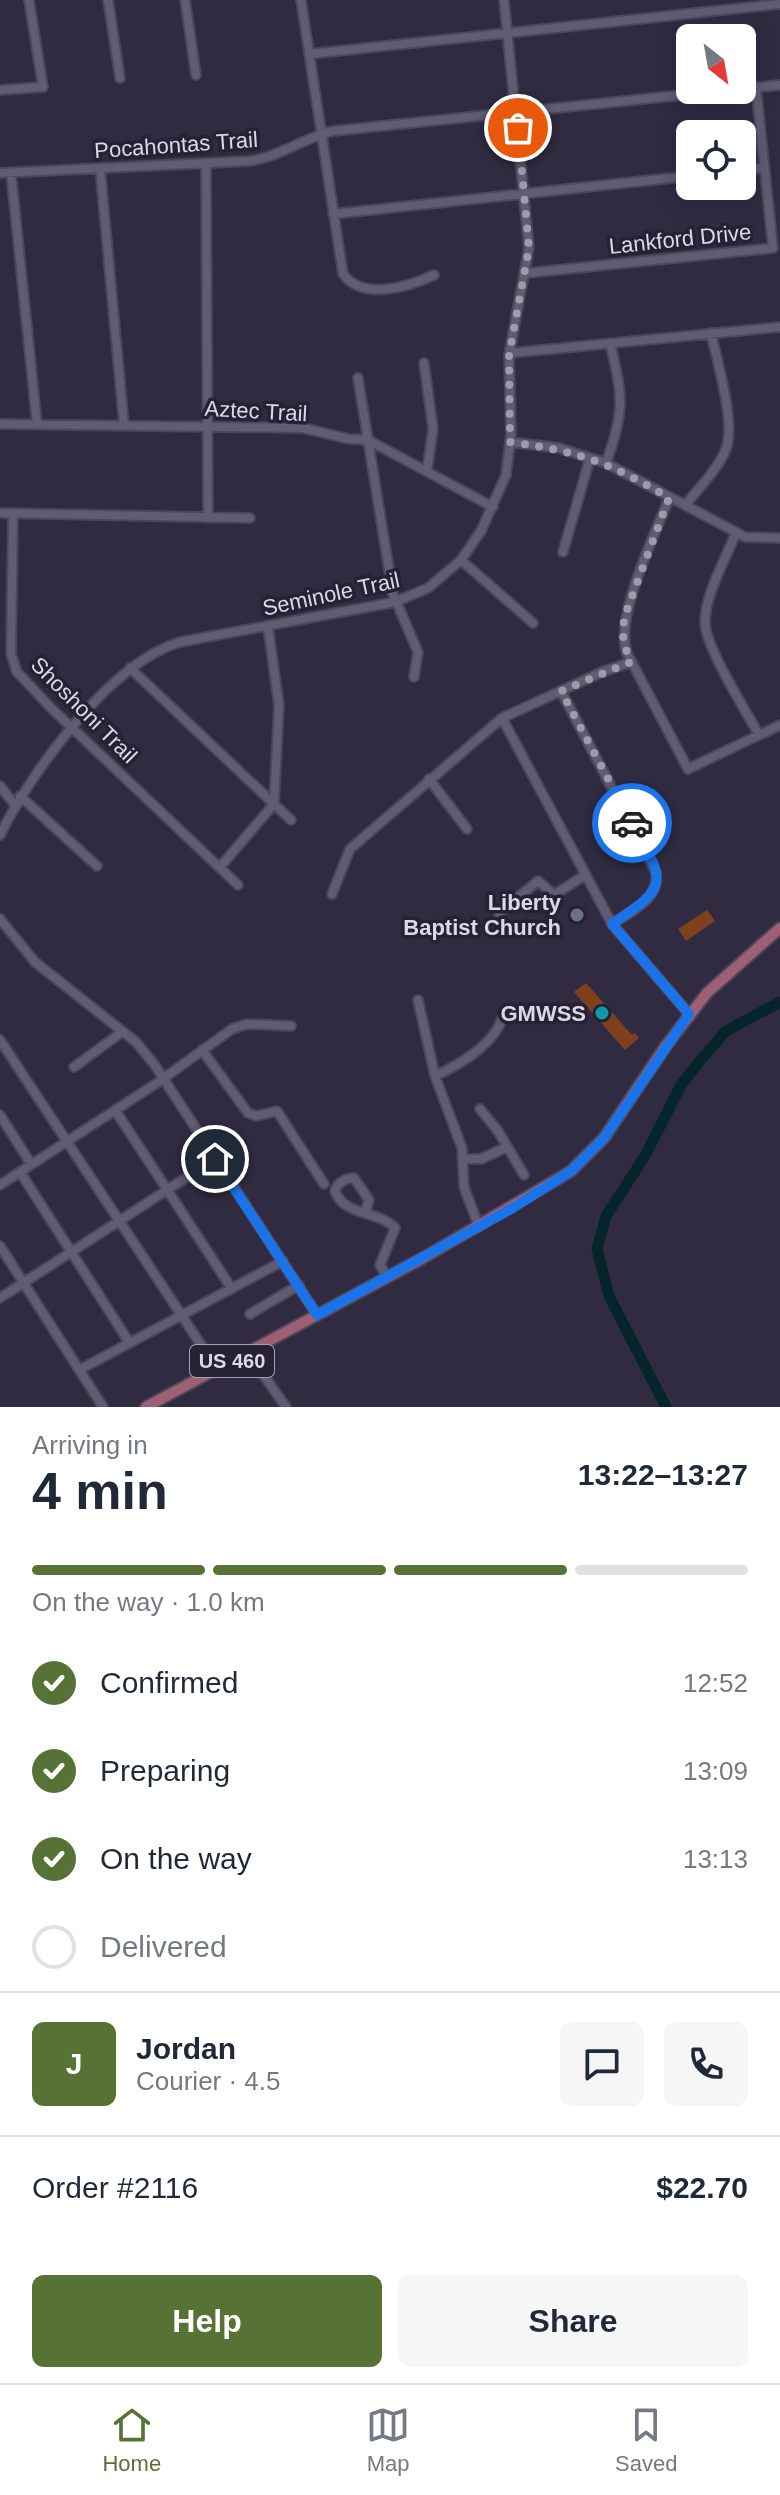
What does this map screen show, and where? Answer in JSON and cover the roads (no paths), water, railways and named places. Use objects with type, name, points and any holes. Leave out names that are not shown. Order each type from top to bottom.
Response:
[{"type":"main road","name":"US 460","points":[[153,1405],[559,1180],[590,1155],[689,1014],[729,970],[780,928]]},
{"type":"street","points":[[0,90],[43,87],[29,0]]},
{"type":"street","points":[[108,0],[120,78]]},
{"type":"street","points":[[185,0],[196,75]]},
{"type":"street","points":[[301,0],[343,274],[354,286],[371,290],[411,285],[434,275]]},
{"type":"street","name":"Seminole Trail","points":[[0,835],[20,796],[41,765],[130,668],[148,654],[171,645],[395,602],[429,587],[461,560],[493,507],[506,475],[510,442],[510,353],[527,273],[529,248],[504,0]]},
{"type":"street","points":[[309,54],[780,4]]},
{"type":"street","points":[[756,87],[780,85]]},
{"type":"street","name":"Lankford Drive","points":[[527,273],[773,248],[756,87]]},
{"type":"street","name":"Pocahontas Trail","points":[[0,173],[269,158],[321,134],[676,96]]},
{"type":"street","points":[[206,163],[210,426],[208,518]]},
{"type":"street","points":[[100,168],[124,425]]},
{"type":"street","points":[[756,169],[764,168]]},
{"type":"street","points":[[11,173],[37,424]]},
{"type":"street","points":[[333,214],[676,177]]},
{"type":"street","points":[[510,353],[780,327]]},
{"type":"street","points":[[686,504],[722,456],[728,441],[728,420],[711,333]]},
{"type":"street","points":[[606,463],[619,427],[622,403],[610,343]]},
{"type":"street","points":[[424,363],[433,429],[427,471]]},
{"type":"street","points":[[358,378],[395,602],[417,647],[414,677]]},
{"type":"street","name":"Aztec Trail","points":[[0,424],[303,428],[349,439],[368,440],[493,507]]},
{"type":"street","points":[[510,442],[559,448],[606,463],[736,532],[752,538],[780,538]]},
{"type":"street","points":[[563,552],[590,458]]},
{"type":"street","points":[[669,498],[624,618],[623,642],[631,662],[688,769],[780,725]]},
{"type":"street","points":[[0,513],[250,518]]},
{"type":"street","name":"Shoshoni Trail","points":[[13,514],[13,664],[73,729],[238,885]]},
{"type":"street","points":[[736,532],[707,608],[704,626],[759,735]]},
{"type":"street","points":[[461,560],[533,623]]},
{"type":"street","points":[[220,867],[274,804],[279,706],[268,626]]},
{"type":"street","points":[[332,894],[350,849],[502,718],[631,662]]},
{"type":"street","points":[[130,668],[291,820]]},
{"type":"street","points":[[561,691],[656,872],[657,886],[653,894],[612,924]]},
{"type":"street","points":[[502,718],[612,924],[689,1014]]},
{"type":"street","points":[[429,779],[467,829]]},
{"type":"street","points":[[0,786],[15,805]]},
{"type":"street","points":[[20,796],[97,866]]},
{"type":"street","points":[[499,913],[538,881],[554,895],[585,875]]},
{"type":"street","points":[[0,919],[24,952],[122,1032],[154,1064],[317,1315]]},
{"type":"street","points":[[418,1000],[435,1076],[465,1159],[464,1187],[479,1227]]},
{"type":"street","points":[[435,1076],[455,1067],[498,1031],[502,1019]]},
{"type":"street","points":[[0,1185],[238,1026],[291,1026]]},
{"type":"street","points":[[74,1067],[122,1032]]},
{"type":"street","points":[[0,1040],[217,1369]]},
{"type":"street","points":[[202,1050],[248,1113],[256,1116],[277,1111],[324,1184]]},
{"type":"street","points":[[480,1109],[524,1175]]},
{"type":"street","points":[[115,1110],[232,1289]]},
{"type":"street","points":[[0,1115],[31,1164]]},
{"type":"street","points":[[465,1159],[481,1159],[507,1147]]},
{"type":"street","points":[[0,1298],[215,1159]]},
{"type":"street","points":[[20,1172],[129,1342]]},
{"type":"street","points":[[365,1213],[369,1200],[354,1178],[336,1186],[335,1191],[342,1203],[365,1213],[390,1222],[395,1228],[380,1265],[387,1276]]},
{"type":"street","points":[[0,1246],[103,1407]]},
{"type":"street","points":[[79,1370],[283,1261]]},
{"type":"street","points":[[250,1314],[299,1285]]},
{"type":"street","points":[[248,1353],[286,1407]]},
{"type":"waterway","points":[[666,1407],[609,1296],[597,1249],[606,1216],[645,1156],[681,1085],[699,1062],[726,1031],[780,1002]]},
{"type":"place","name":"Liberty Baptist Church","points":[[577,915]]},
{"type":"place","name":"GMWSS","points":[[602,1013]]}]
